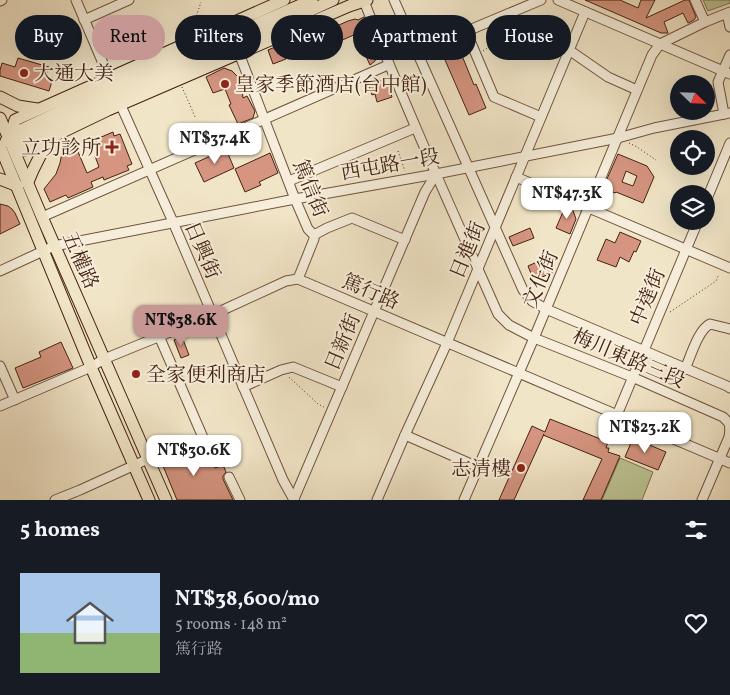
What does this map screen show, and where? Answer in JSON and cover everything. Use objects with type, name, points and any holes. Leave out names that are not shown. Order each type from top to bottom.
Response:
[{"type":"main road","points":[[261,18],[284,0]]},
{"type":"main road","points":[[261,26],[312,0]]},
{"type":"main road","points":[[261,29],[333,0]]},
{"type":"main road","points":[[261,32],[365,1]]},
{"type":"main road","points":[[3,143],[25,150],[48,140],[115,91],[175,52]]},
{"type":"main road","points":[[3,143],[23,139],[115,91],[187,60]]},
{"type":"main road","points":[[3,143],[15,120],[39,110],[115,91],[178,80],[206,60]]},
{"type":"main road","points":[[0,97],[18,106],[39,110]]},
{"type":"main road","name":"五權路","points":[[0,118],[3,143],[23,184],[49,248],[91,367],[148,500]]},
{"type":"main road","points":[[0,179],[23,184],[33,170],[48,140]]},
{"type":"main road","name":"五權路","points":[[23,184],[42,217],[49,248],[104,359],[166,500]]},
{"type":"street","name":"日興街","points":[[76,0],[283,480],[294,500]]},
{"type":"street","points":[[84,20],[129,0]]},
{"type":"street","points":[[394,0],[401,15]]},
{"type":"street","points":[[476,28],[541,0]]},
{"type":"street","points":[[558,0],[726,72]]},
{"type":"street","points":[[695,0],[705,22]]},
{"type":"street","name":"梅川東路三段","points":[[365,1],[388,65],[498,314],[509,325],[534,338],[632,377],[723,417],[729,423],[729,437],[702,500]]},
{"type":"street","name":"日進街","points":[[571,45],[585,12]]},
{"type":"street","points":[[660,44],[728,13],[730,27]]},
{"type":"street","name":"文化街","points":[[464,500],[652,55],[660,44]]},
{"type":"street","points":[[571,51],[608,77],[637,90]]},
{"type":"street","points":[[727,114],[718,82],[726,72],[730,55]]},
{"type":"street","points":[[477,56],[494,97],[541,117]]},
{"type":"street","name":"篤信街","points":[[242,60],[295,198],[308,229],[314,235],[298,279]]},
{"type":"street","points":[[421,60],[523,290],[532,301],[546,309],[685,369],[729,384]]},
{"type":"street","name":"日進街","points":[[377,500],[447,343],[565,60]]},
{"type":"street","points":[[42,217],[388,65]]},
{"type":"street","name":"西屯路一段","points":[[0,271],[49,248],[295,198],[436,174],[727,114]]},
{"type":"street","points":[[289,181],[415,128]]},
{"type":"street","points":[[713,185],[730,143]]},
{"type":"street","name":"日新街","points":[[294,500],[425,192],[436,174]]},
{"type":"street","points":[[516,177],[726,266]]},
{"type":"street","points":[[314,235],[352,218],[405,240]]},
{"type":"street","name":"中達街","points":[[617,415],[694,230]]},
{"type":"street","points":[[0,406],[91,367],[104,359],[212,315],[286,281],[298,279]]},
{"type":"street","name":"篤行路","points":[[298,279],[730,463]]},
{"type":"street","points":[[685,369],[705,326],[710,324],[730,329]]},
{"type":"street","points":[[159,336],[208,449]]},
{"type":"street","points":[[0,366],[15,400]]},
{"type":"street","points":[[243,387],[281,370],[293,367],[342,387]]},
{"type":"street","points":[[405,435],[478,467]]},
{"type":"street","points":[[58,499],[148,459]]},
{"type":"street","points":[[229,477],[240,500]]},
{"type":"path","points":[[197,15],[201,2]]},
{"type":"path","points":[[477,56],[486,49]]},
{"type":"path","points":[[178,80],[196,119]]},
{"type":"path","points":[[685,122],[689,130]]},
{"type":"path","points":[[618,138],[637,147],[656,160]]},
{"type":"path","points":[[398,151],[407,178]]},
{"type":"path","points":[[658,318],[675,309],[716,280],[726,266]]},
{"type":"path","points":[[281,370],[318,404],[332,410]]},
{"type":"green space","points":[[703,0],[730,0],[730,3],[708,11]]},
{"type":"green space","points":[[620,458],[653,472],[642,500],[602,500]]},
{"type":"building","points":[[585,0],[620,0],[638,8],[641,0],[655,0],[646,18],[685,0],[689,0],[696,17],[688,23],[683,13],[664,22],[668,33],[661,33]]},
{"type":"building","points":[[353,20],[353,35],[343,40],[343,23]]},
{"type":"building","name":"大通大美","points":[[17,60],[25,60],[49,67],[46,76],[53,78],[49,91],[0,76],[2,63],[15,67]]},
{"type":"building","points":[[272,60],[283,60],[273,64]]},
{"type":"building","points":[[368,60],[375,60],[375,61],[370,65]]},
{"type":"building","points":[[445,60],[464,60],[474,85],[476,84],[486,108],[469,115]]},
{"type":"building","points":[[224,68],[232,71],[241,80],[243,98],[247,96],[255,111],[253,118],[238,124],[229,105],[231,104],[225,89],[213,93],[206,77]]},
{"type":"building","points":[[377,79],[388,84],[392,97],[377,102],[375,94],[372,95],[368,84]]},
{"type":"building","points":[[113,132],[114,136],[120,134],[132,164],[127,166],[129,170],[104,180],[103,177],[91,182],[93,187],[68,198],[66,195],[50,202],[44,189],[56,174],[62,153],[76,147],[87,173],[99,167],[95,156],[98,154],[92,141]]},
{"type":"building","points":[[226,149],[234,168],[204,182],[195,163]]},
{"type":"building","points":[[270,153],[278,173],[259,182],[261,185],[245,192],[235,169]]},
{"type":"building","points":[[618,154],[647,166],[654,177],[643,203],[603,188]],"holes":[[[626,171],[637,176],[633,186],[622,182]]]},
{"type":"building","points":[[0,204],[12,209],[20,224],[0,234]]},
{"type":"building","points":[[566,205],[572,208],[576,219],[570,234],[556,228]]},
{"type":"building","points":[[530,228],[534,238],[513,246],[509,237]]},
{"type":"building","points":[[620,232],[641,241],[629,262],[620,257],[616,267],[597,260],[606,239],[615,243]]},
{"type":"building","points":[[546,258],[553,272],[534,281],[528,266]]},
{"type":"building","points":[[182,337],[189,355],[181,358],[174,340]]},
{"type":"building","points":[[61,342],[73,368],[23,388],[15,368],[41,357],[39,352]]},
{"type":"building","points":[[550,419],[608,442],[606,448],[609,448],[608,452],[620,456],[601,500],[583,500],[602,459],[543,435],[514,500],[499,500],[532,426],[545,432]]},
{"type":"building","points":[[633,438],[666,452],[658,470],[625,457]]},
{"type":"building","points":[[188,444],[199,467],[212,461],[215,468],[223,465],[226,472],[223,479],[233,500],[177,500],[159,456]]},
{"type":"place","name":"大通大美","points":[[24,73]]},
{"type":"place","name":"皇家季節酒店(台中館)","points":[[225,84]]},
{"type":"place","name":"立功診所","points":[[112,147]]},
{"type":"place","name":"全家便利商店","points":[[136,374]]},
{"type":"place","name":"志清樓","points":[[521,468]]}]
